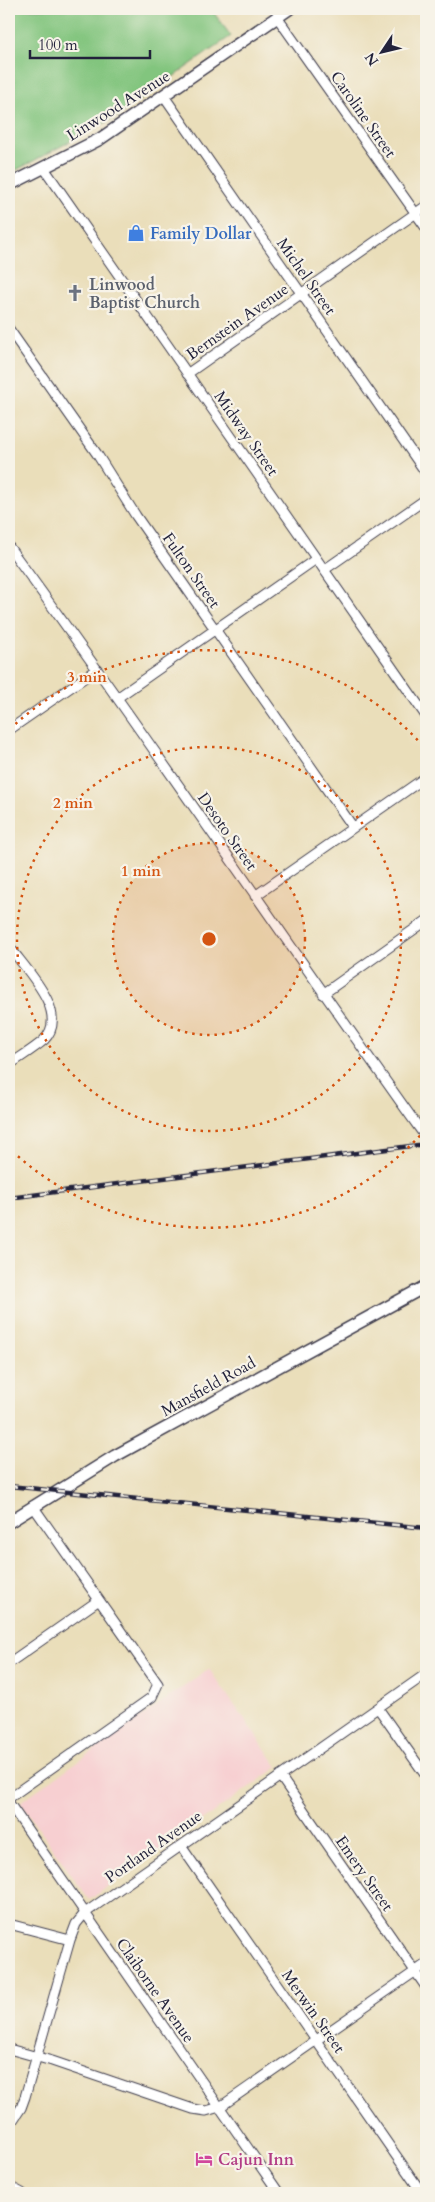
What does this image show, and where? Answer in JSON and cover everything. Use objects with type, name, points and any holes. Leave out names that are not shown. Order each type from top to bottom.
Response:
[{"type":"main road","name":"Linwood Avenue","points":[[9,185],[100,139],[290,9]]},
{"type":"main road","name":"Mansfield Road","points":[[9,1522],[115,1456],[426,1286]]},
{"type":"street","name":"Caroline Street","points":[[277,17],[426,228]]},
{"type":"street","name":"Michel Street","points":[[164,96],[426,473]]},
{"type":"street","name":"Midway Street","points":[[44,168],[426,716]]},
{"type":"street","name":"Bernstein Avenue","points":[[187,374],[426,206]]},
{"type":"street","name":"Fulton Street","points":[[9,329],[214,629],[354,827]]},
{"type":"street","points":[[324,570],[426,500]]},
{"type":"street","name":"Desoto Street","points":[[9,547],[97,669],[323,994],[422,1132]]},
{"type":"street","points":[[117,698],[316,559]]},
{"type":"street","points":[[9,730],[97,669]]},
{"type":"street","points":[[255,896],[426,777]]},
{"type":"street","points":[[323,994],[426,921]]},
{"type":"street","points":[[9,946],[47,998],[54,1018],[50,1032],[44,1039],[9,1065]]},
{"type":"street","points":[[9,1798],[152,1697],[158,1684],[33,1506]]},
{"type":"street","points":[[9,1663],[99,1600]]},
{"type":"street","name":"Portland Avenue","points":[[9,2126],[21,2108],[70,1940],[76,1924],[85,1912],[426,1674]]},
{"type":"street","points":[[378,1708],[426,1776]]},
{"type":"street","name":"Emery Street","points":[[280,1776],[426,1987]]},
{"type":"street","name":"Claiborne Avenue","points":[[9,1803],[279,2193]]},
{"type":"street","name":"Merwin Street","points":[[180,1846],[422,2193]]},
{"type":"street","points":[[9,1924],[70,1940]]},
{"type":"street","points":[[9,2049],[193,2109],[206,2111],[220,2107],[426,1964]]},
{"type":"street","points":[[9,2186],[22,2193]]},
{"type":"shaded area","points":[[209,1669],[278,1767],[89,1900],[20,1802]]},
{"type":"green space","points":[[9,9],[211,9],[231,36],[116,117],[9,174]]},
{"type":"railway","points":[[9,1198],[426,1144]]},
{"type":"railway","points":[[9,1486],[426,1528]]},
{"type":"place","name":"Family Dollar","points":[[136,233]]},
{"type":"place","name":"Linwood Baptist Church","points":[[75,293]]},
{"type":"place","name":"Cajun Inn","points":[[204,2159]]}]
